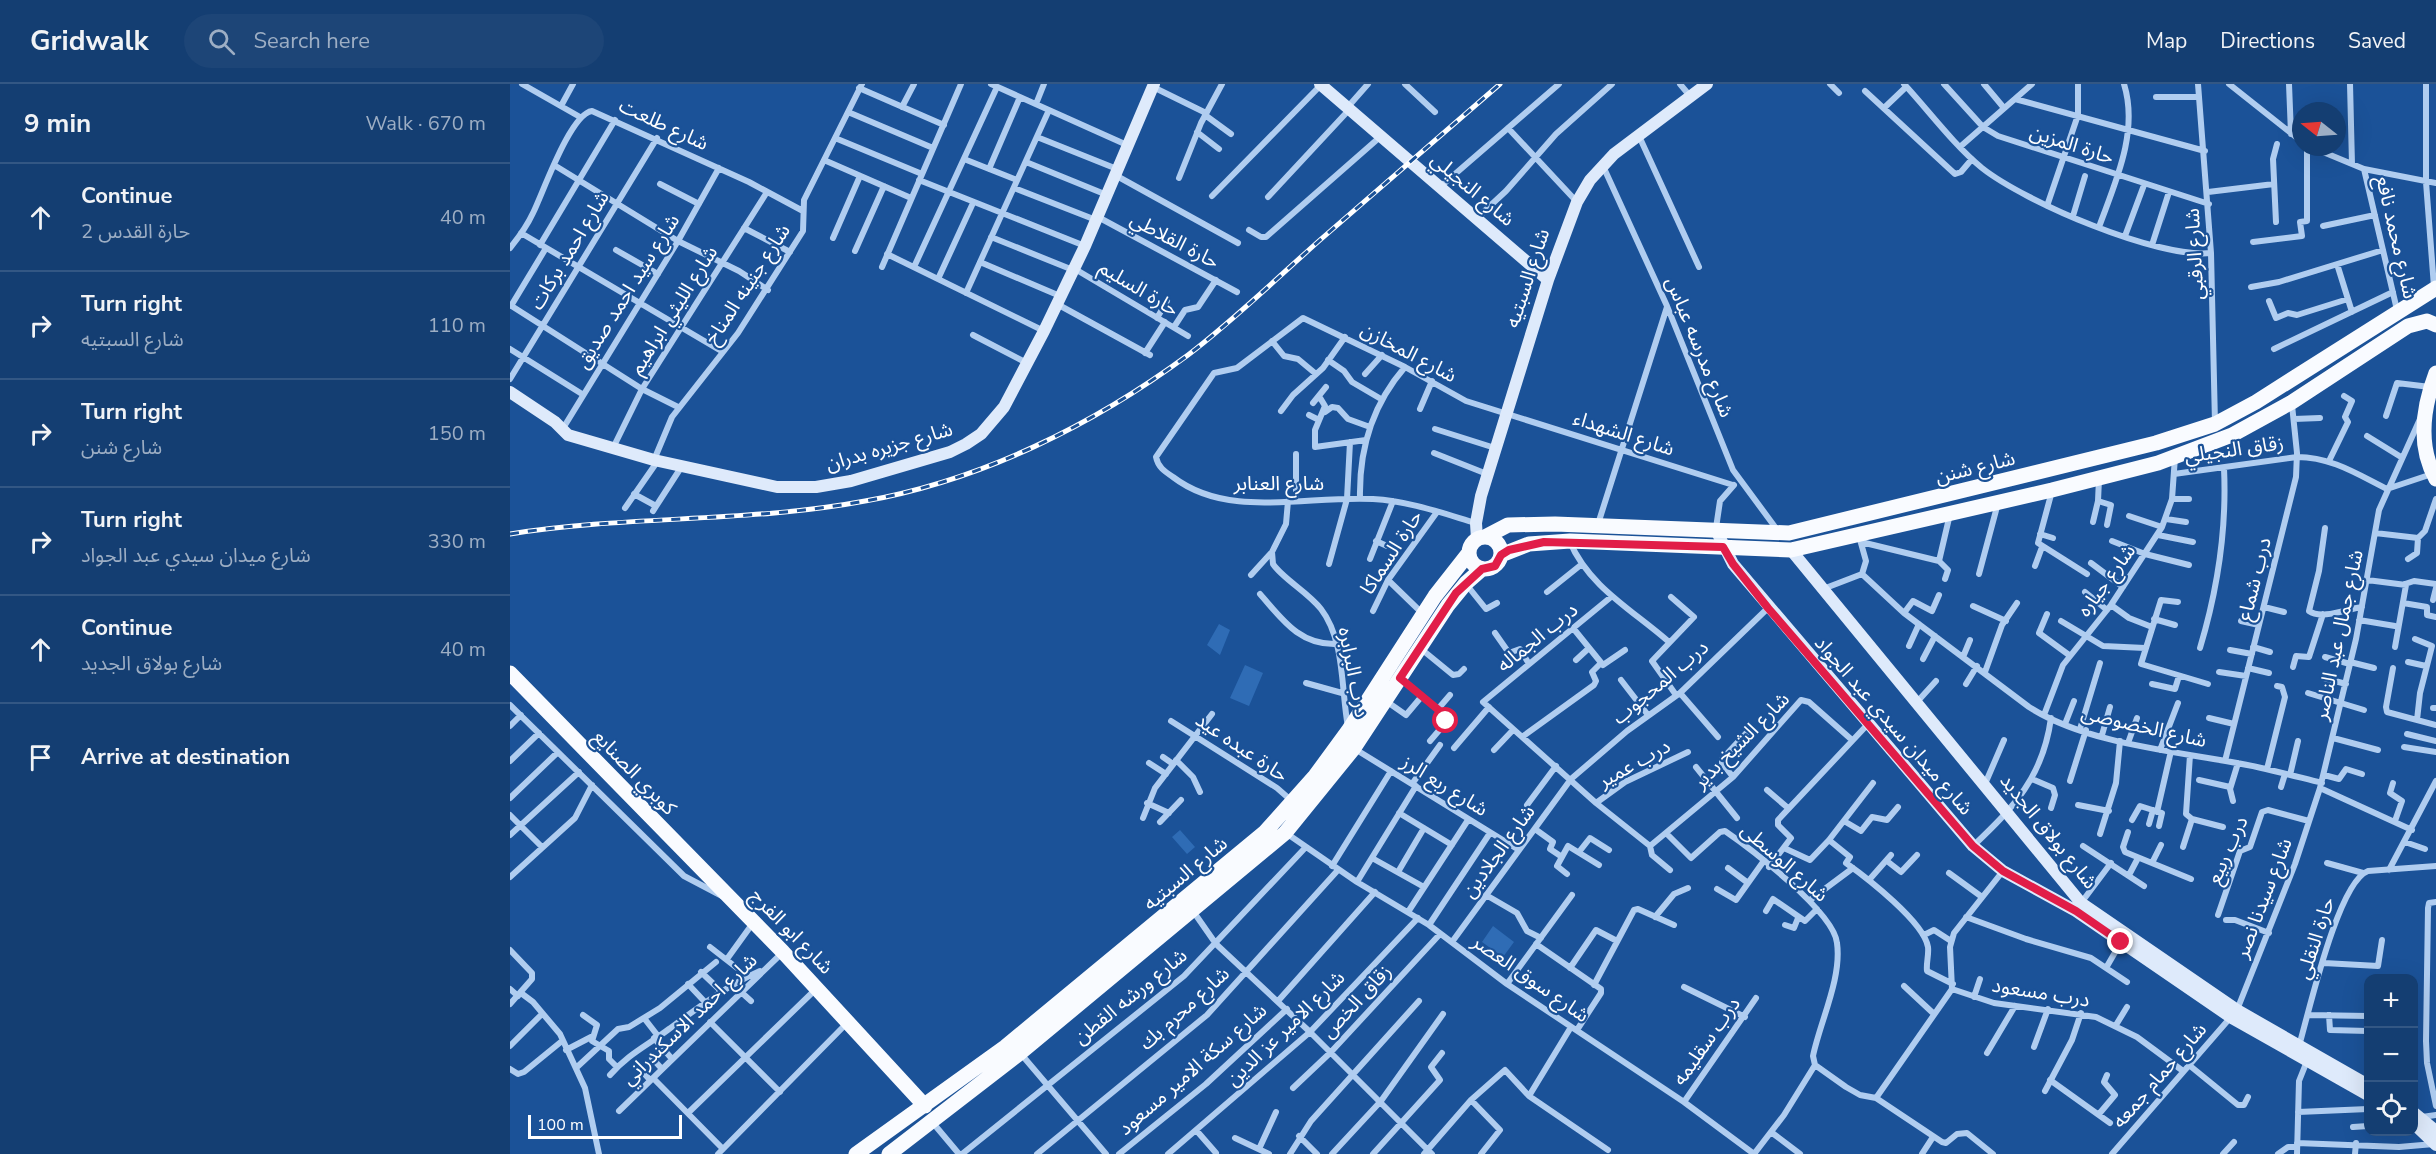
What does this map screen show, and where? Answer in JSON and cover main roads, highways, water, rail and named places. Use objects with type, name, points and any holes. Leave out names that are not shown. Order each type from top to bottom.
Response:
[{"type":"main road","name":"شارع شنن","points":[[1481,538],[1508,525],[1598,524],[1779,533],[1807,530],[2127,451],[2178,437],[2215,423],[2256,402],[2435,289]]},
{"type":"main road","points":[[2418,301],[2432,323]]},
{"type":"main road","name":"شارع شنن","points":[[1501,555],[1529,544],[1570,541],[1791,550],[1860,539],[1930,518],[2052,490],[2175,457],[2232,435],[2292,402],[2408,326],[2432,323]]},
{"type":"main road","points":[[2433,380],[2423,413],[2425,439],[2434,476]]},
{"type":"main road","points":[[2127,451],[2131,469]]},
{"type":"main road","points":[[1926,501],[1930,518]]},
{"type":"main road","points":[[1481,538],[1497,543],[1501,555],[1495,566],[1482,569],[1474,566],[1468,554],[1471,545],[1481,538]]},
{"type":"main road","name":"شارع السبتيه","points":[[856,1154],[926,1106],[1005,1047],[1265,832],[1293,802],[1348,731],[1424,614],[1468,554]]},
{"type":"main road","name":"شارع السبتيه","points":[[889,1154],[933,1123],[1020,1053],[1285,833],[1311,804],[1354,748],[1466,583],[1482,569]]},
{"type":"main road","name":"كوبري الصنايع","points":[[510,674],[731,899]]},
{"type":"main road","name":"شارع ابو الفرج","points":[[731,899],[817,987],[926,1106]]},
{"type":"railway","points":[[510,534],[599,524],[777,513],[865,501],[909,492],[951,479],[1035,446],[1075,426],[1152,381],[1205,342],[1500,84]]}]
